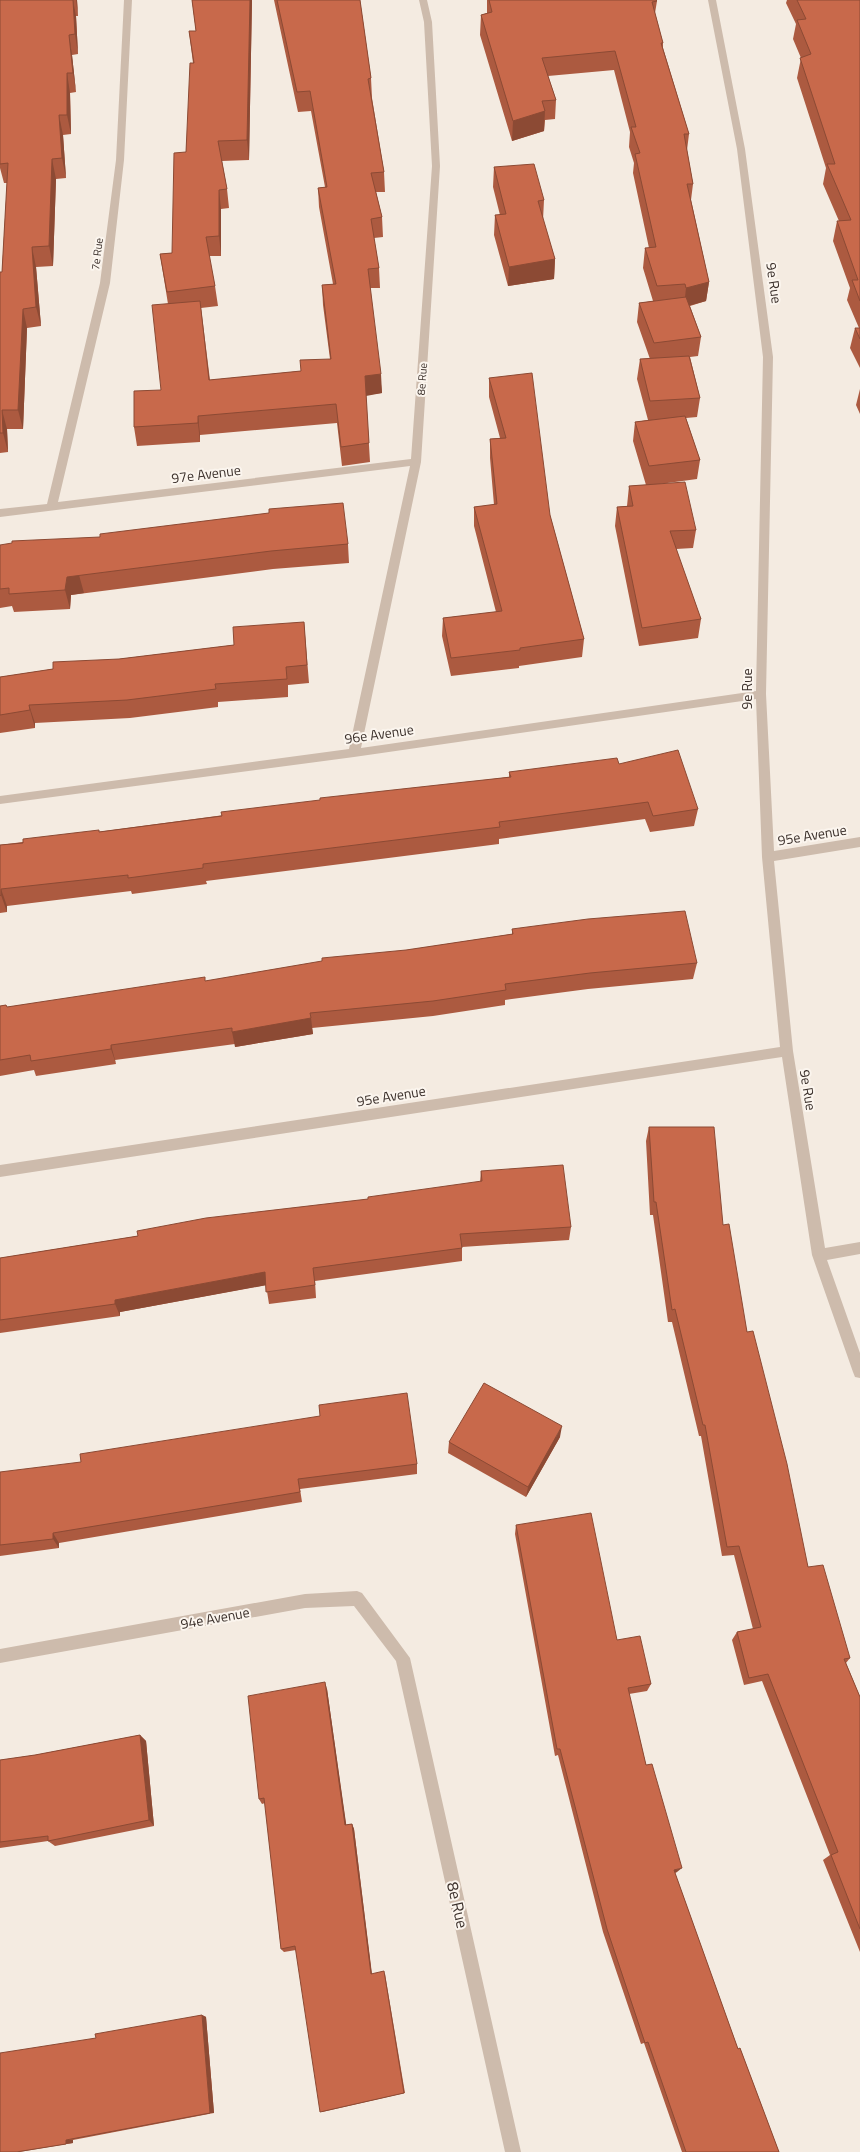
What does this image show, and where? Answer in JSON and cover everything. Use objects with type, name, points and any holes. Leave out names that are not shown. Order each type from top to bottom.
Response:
[{"type":"street","name":"7e Rue","points":[[52,506],[105,283],[120,160],[128,0]]},
{"type":"street","name":"8e Rue","points":[[354,753],[416,462],[436,166],[428,22],[423,0]]},
{"type":"street","name":"9e Rue","points":[[712,0],[741,149],[768,357],[762,694],[768,857],[787,1051],[819,1255],[860,1372]]},
{"type":"street","name":"97e Avenue","points":[[0,513],[416,462]]},
{"type":"street","name":"96e Avenue","points":[[0,800],[354,753],[762,694]]},
{"type":"street","name":"95e Avenue","points":[[768,857],[860,842]]},
{"type":"street","name":"95e Avenue","points":[[0,1171],[787,1051]]},
{"type":"street","points":[[819,1255],[860,1248]]},
{"type":"street","name":"94e Avenue","points":[[0,1656],[305,1601],[357,1598],[403,1658]]},
{"type":"street","name":"8e Rue","points":[[403,1658],[513,2152]]},
{"type":"building","points":[[0,0],[73,0],[75,34],[69,35],[73,73],[67,73],[67,115],[59,115],[62,158],[52,159],[49,246],[32,247],[36,307],[23,309],[18,410],[2,410],[3,433],[0,433],[0,272],[2,272],[8,163],[0,164]]},
{"type":"building","points":[[192,0],[250,0],[247,140],[218,141],[227,189],[219,190],[219,236],[206,237],[215,286],[167,292],[160,254],[172,253],[174,153],[186,152],[190,63],[194,63],[189,31],[196,31]]},
{"type":"building","points":[[277,0],[360,0],[371,78],[368,79],[384,172],[371,173],[382,217],[371,219],[379,268],[368,269],[381,374],[365,376],[369,443],[341,447],[336,404],[198,416],[198,423],[134,427],[134,391],[161,390],[152,305],[200,301],[209,380],[301,371],[300,360],[331,359],[322,285],[336,284],[318,188],[327,187],[310,91],[297,92]]},
{"type":"building","points":[[489,0],[657,1],[652,2],[663,43],[661,43],[689,134],[684,134],[693,184],[687,184],[709,282],[686,288],[685,284],[657,286],[645,248],[656,247],[635,154],[640,153],[631,127],[636,127],[615,51],[542,58],[556,100],[542,101],[545,111],[513,121],[481,15],[492,12]]},
{"type":"building","points":[[797,0],[860,0],[860,301],[852,280],[858,280],[837,221],[851,220],[827,164],[835,164],[800,58],[811,54],[797,20],[806,19]]},
{"type":"building","points":[[534,164],[544,200],[538,201],[555,259],[509,267],[495,215],[506,214],[494,167]]},
{"type":"building","points":[[686,297],[701,337],[654,343],[639,303]]},
{"type":"building","points":[[855,328],[860,328],[860,339]]},
{"type":"building","points":[[689,356],[700,398],[650,401],[640,359]]},
{"type":"building","points":[[532,373],[550,515],[584,639],[520,648],[520,650],[451,658],[443,618],[502,611],[474,507],[497,504],[490,439],[506,438],[489,378]]},
{"type":"building","points":[[685,416],[700,460],[649,466],[635,422]]},
{"type":"building","points":[[685,482],[696,530],[670,531],[701,619],[642,628],[617,507],[633,506],[629,486]]},
{"type":"building","points":[[343,503],[348,544],[271,551],[67,577],[65,590],[9,594],[9,588],[0,589],[0,545],[12,543],[12,541],[100,537],[100,534],[269,513],[269,509]]},
{"type":"building","points":[[304,622],[307,665],[286,667],[287,679],[215,684],[216,689],[127,700],[29,705],[30,710],[0,715],[0,677],[53,669],[53,662],[119,659],[234,645],[233,627]]},
{"type":"building","points":[[678,750],[698,809],[653,816],[648,802],[499,822],[500,827],[203,864],[203,868],[128,878],[128,875],[1,889],[0,896],[0,845],[23,843],[23,839],[99,830],[99,832],[222,816],[221,812],[320,800],[320,798],[511,777],[509,772],[617,758],[619,764]]},
{"type":"building","points":[[685,911],[697,963],[590,973],[505,984],[506,990],[433,1001],[310,1013],[311,1018],[232,1032],[232,1028],[111,1045],[111,1049],[31,1061],[30,1055],[0,1060],[0,1006],[6,1005],[7,1007],[205,977],[205,981],[322,961],[322,958],[406,950],[513,934],[512,929],[588,919]]},
{"type":"building","points":[[649,1127],[714,1127],[723,1225],[729,1224],[747,1332],[753,1331],[787,1464],[808,1567],[823,1565],[850,1658],[844,1659],[860,1697],[860,1929],[831,1855],[838,1852],[768,1674],[749,1678],[737,1632],[761,1627],[739,1546],[727,1547],[705,1425],[703,1425],[675,1309],[672,1310],[656,1202],[654,1202]]},
{"type":"building","points":[[563,1165],[571,1227],[460,1234],[462,1248],[313,1268],[315,1285],[266,1292],[265,1272],[115,1300],[115,1304],[0,1320],[0,1258],[138,1236],[137,1231],[206,1218],[368,1199],[368,1197],[482,1181],[481,1171]]},
{"type":"building","points":[[484,1383],[562,1426],[528,1487],[449,1442]]},
{"type":"building","points":[[407,1393],[417,1464],[298,1479],[300,1492],[53,1533],[53,1539],[0,1545],[0,1472],[81,1462],[80,1454],[320,1416],[319,1405]]},
{"type":"building","points":[[591,1513],[617,1640],[640,1636],[651,1684],[628,1688],[646,1765],[652,1764],[682,1868],[674,1870],[738,2049],[740,2048],[779,2152],[686,2152],[648,2042],[645,2043],[607,1929],[560,1749],[557,1749],[516,1525]]},
{"type":"building","points":[[325,1682],[345,1825],[352,1824],[371,1974],[384,1971],[404,2093],[320,2112],[295,1946],[281,1949],[264,1798],[259,1799],[248,1696]]},
{"type":"building","points":[[140,1735],[149,1820],[48,1841],[48,1836],[0,1842],[0,1760]]},
{"type":"building","points":[[202,2015],[210,2113],[66,2140],[66,2144],[16,2152],[0,2152],[0,2053],[96,2038],[95,2034]]}]
